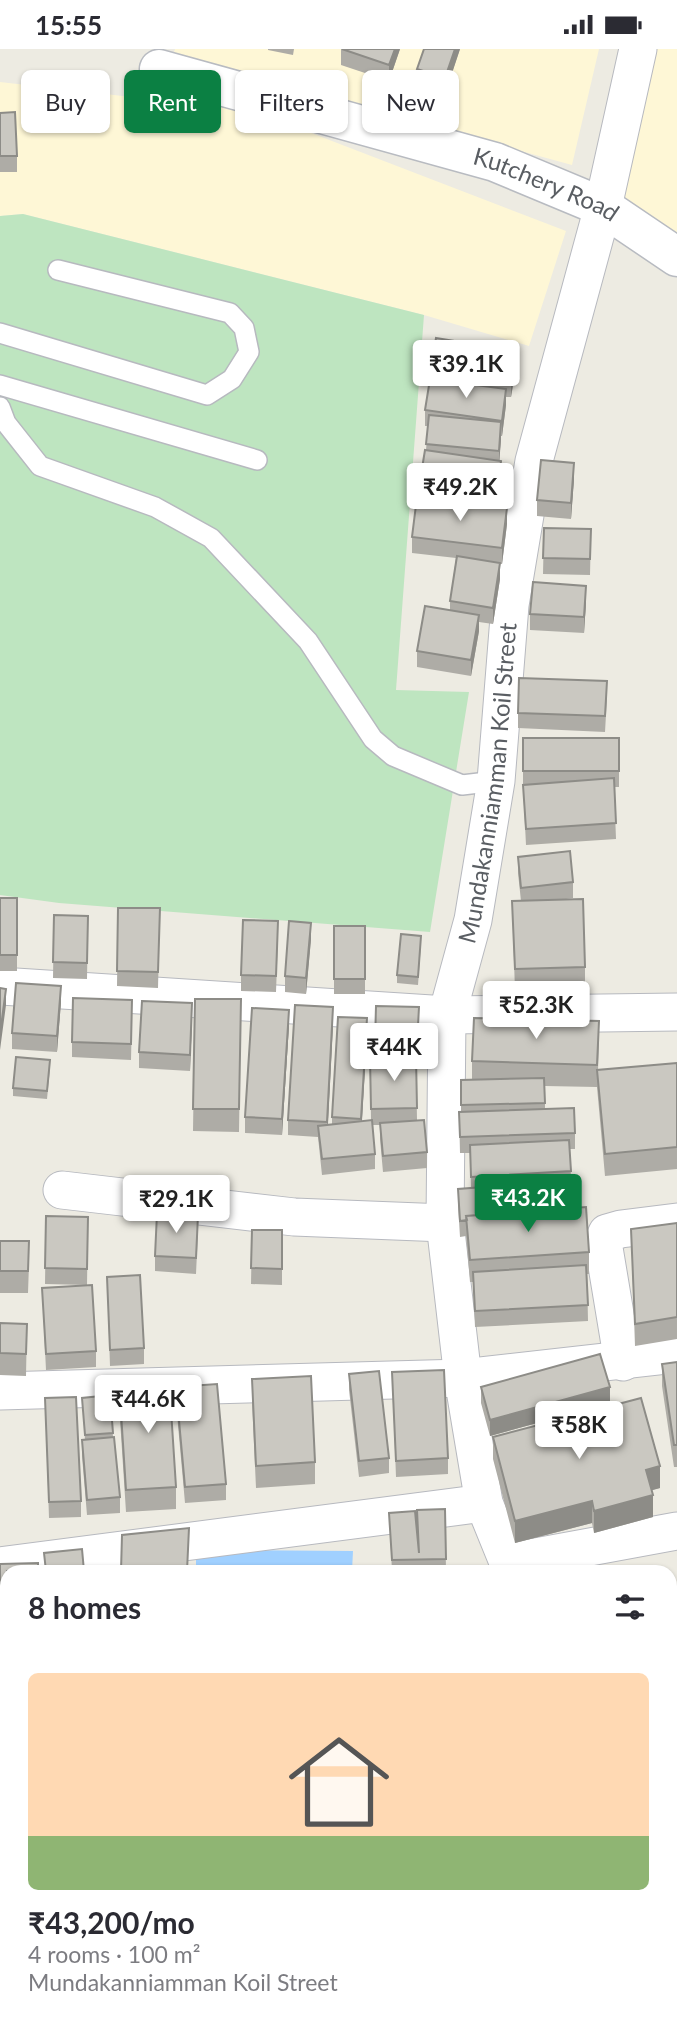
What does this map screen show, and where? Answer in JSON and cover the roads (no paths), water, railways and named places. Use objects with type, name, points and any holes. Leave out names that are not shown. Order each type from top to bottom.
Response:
[{"type":"main road","name":"Kutchery Road","points":[[160,59],[495,162],[603,207],[677,257]]},
{"type":"street","name":"Mundakanniamman Koil Street","points":[[508,1565],[484,1503],[463,1378],[445,1223],[447,1015],[473,920],[496,781],[510,605],[534,461],[603,207],[638,49]]},
{"type":"street","points":[[0,986],[447,1015],[677,1012]]},
{"type":"street","points":[[62,1190],[294,1217],[445,1223]]},
{"type":"street","points":[[623,1362],[603,1242],[607,1233],[621,1229],[677,1222]]},
{"type":"street","points":[[0,1391],[463,1378],[677,1354]]},
{"type":"street","points":[[8,1565],[484,1503]]},
{"type":"street","points":[[518,1565],[677,1531]]},
{"type":"lane","points":[[0,333],[207,395],[232,379],[249,352],[244,328],[230,313],[58,270]]},
{"type":"lane","points":[[0,385],[257,460]]},
{"type":"lane","points":[[0,407],[6,423],[40,466],[155,507],[211,538],[308,641],[373,739],[393,756],[462,785],[496,781]]},
{"type":"water","points":[[196,1550],[353,1551],[352,1565],[196,1565]]}]
